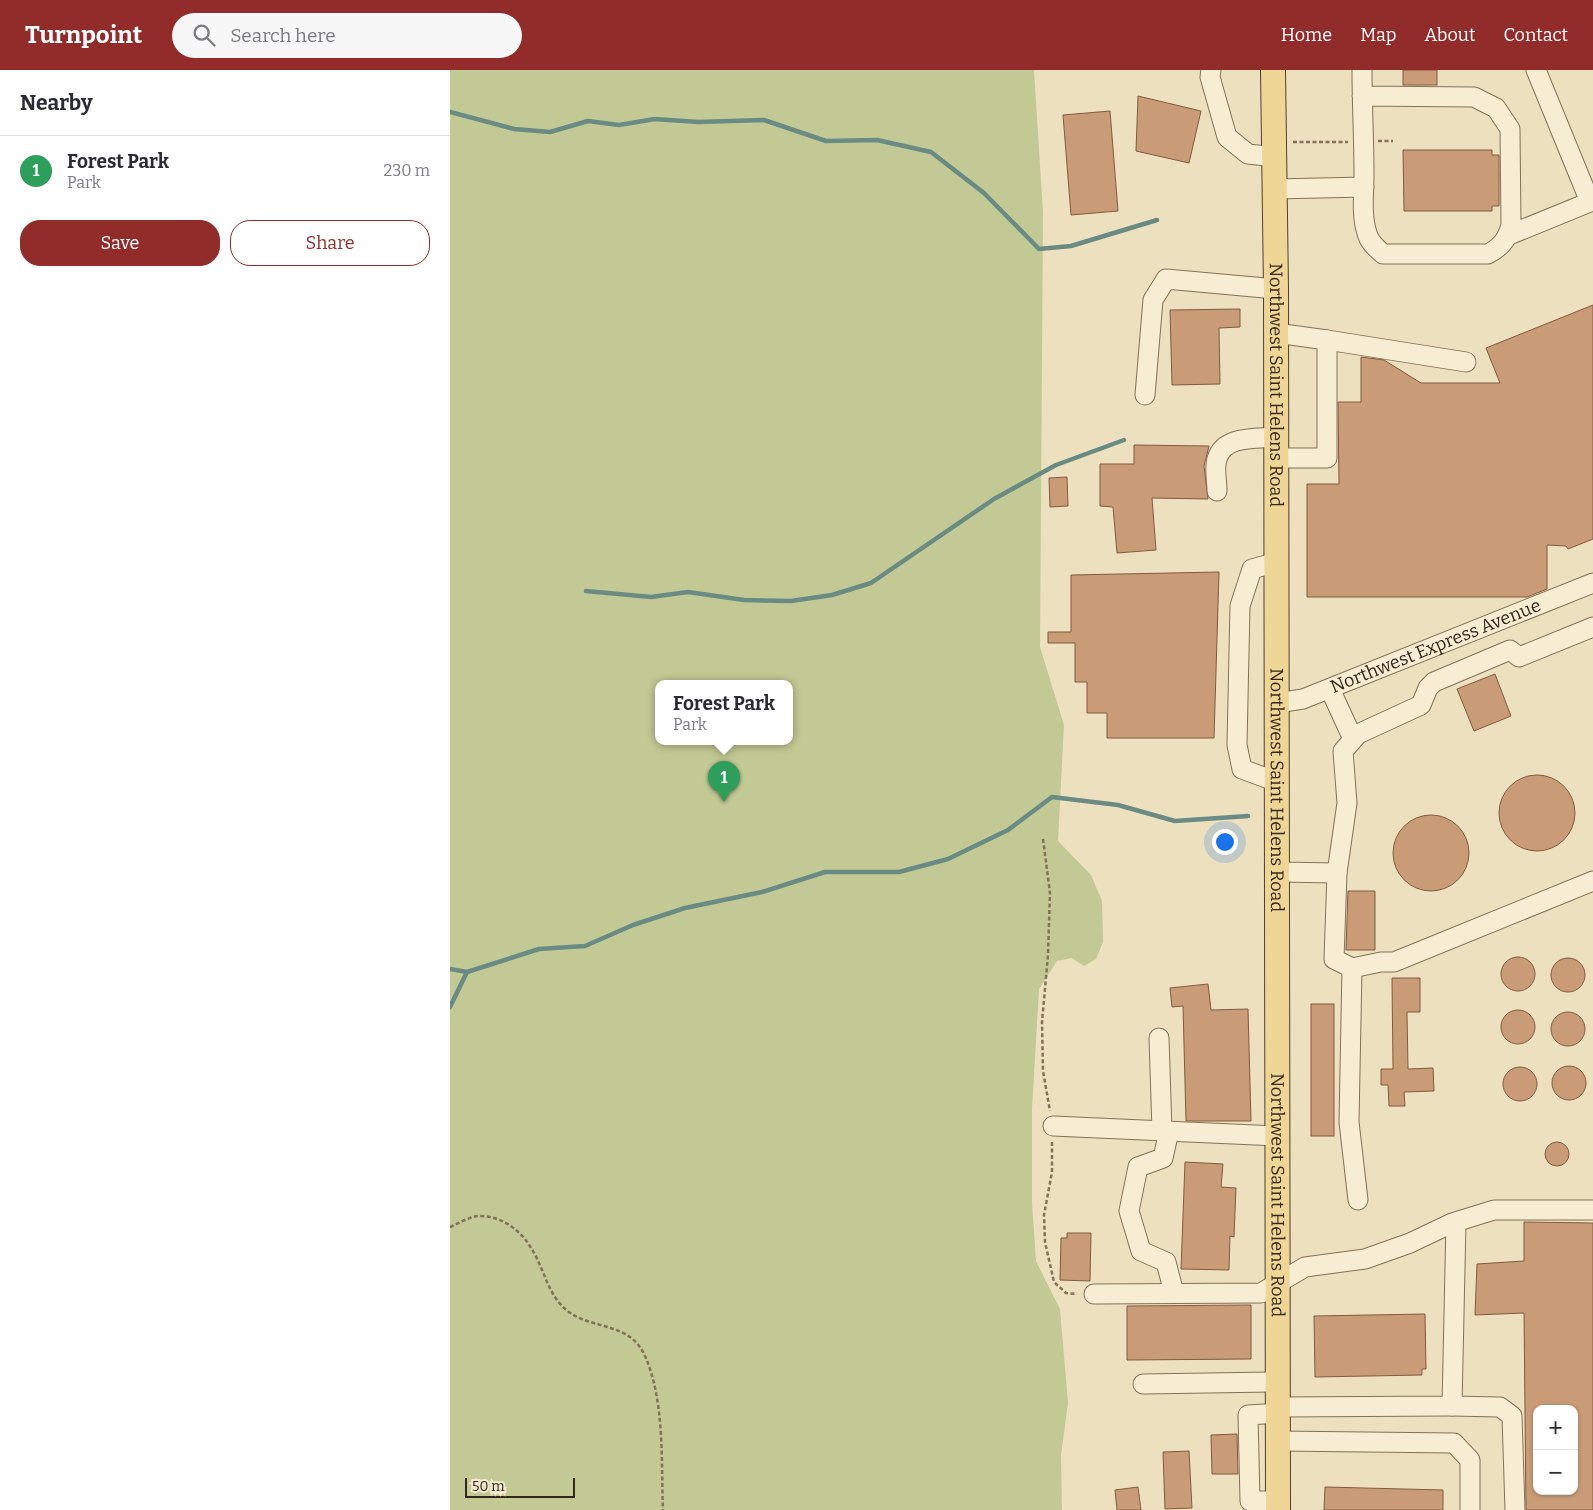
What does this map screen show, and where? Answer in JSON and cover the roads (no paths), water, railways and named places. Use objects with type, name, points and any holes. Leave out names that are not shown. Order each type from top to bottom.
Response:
[{"type":"main road","name":"Northwest Saint Helens Road","points":[[1273,70],[1277,562],[1278,1505]]},
{"type":"street","points":[[1211,70],[1210,76],[1227,137],[1248,154],[1274,150]]},
{"type":"street","points":[[1362,70],[1364,187],[1367,235],[1383,254],[1488,254],[1497,249],[1509,235],[1590,202],[1536,70]]},
{"type":"street","points":[[1362,96],[1474,97],[1496,108],[1510,129],[1511,225],[1509,235]]},
{"type":"street","points":[[1275,189],[1364,187]]},
{"type":"street","points":[[1145,394],[1153,300],[1166,279],[1276,288]]},
{"type":"street","points":[[1276,332],[1466,362]]},
{"type":"street","points":[[1217,490],[1217,460],[1227,446],[1234,441],[1327,458],[1327,340]]},
{"type":"street","points":[[1277,562],[1252,569],[1240,606],[1236,745],[1242,769],[1277,782]]},
{"type":"street","name":"Northwest Express Avenue","points":[[1277,703],[1303,699],[1593,583]]},
{"type":"street","points":[[1593,627],[1519,657],[1510,650],[1434,682],[1428,688],[1421,705],[1358,734],[1343,751],[1348,803],[1337,873],[1334,959],[1352,968],[1381,962],[1394,962],[1593,881]]},
{"type":"street","points":[[1330,688],[1353,739]]},
{"type":"street","points":[[1278,872],[1337,873]]},
{"type":"street","points":[[1352,968],[1349,1122],[1358,1200]]},
{"type":"street","points":[[1159,1038],[1165,1131],[1163,1158],[1138,1166],[1129,1210],[1141,1251],[1166,1262],[1174,1293]]},
{"type":"street","points":[[1053,1126],[1278,1136]]},
{"type":"street","points":[[1094,1294],[1261,1293],[1304,1267],[1365,1259],[1410,1243],[1456,1222],[1494,1210],[1593,1210]]},
{"type":"street","points":[[1452,1406],[1456,1222]]},
{"type":"street","points":[[1144,1384],[1278,1382]]},
{"type":"street","points":[[1278,1505],[1250,1501],[1248,1415],[1278,1410],[1452,1406],[1500,1407],[1512,1416],[1515,1510]]},
{"type":"street","points":[[1278,1441],[1454,1443],[1470,1460],[1470,1510]]},
{"type":"waterway","points":[[450,112],[514,129],[550,132],[588,121],[619,125],[655,119],[698,122],[764,120],[826,141],[877,140],[931,152],[984,193],[1039,249],[1071,246],[1157,220]]},
{"type":"waterway","points":[[586,591],[651,597],[688,592],[744,600],[791,601],[832,595],[871,583],[994,499],[1056,465],[1124,440]]},
{"type":"waterway","points":[[450,969],[467,972],[539,949],[585,946],[633,925],[685,908],[762,892],[825,872],[899,872],[948,859],[1008,830],[1052,797],[1118,805],[1175,821],[1248,816]]},
{"type":"waterway","points":[[450,1007],[467,972]]},
{"type":"place","name":"Forest Park","points":[[724,802]]}]
